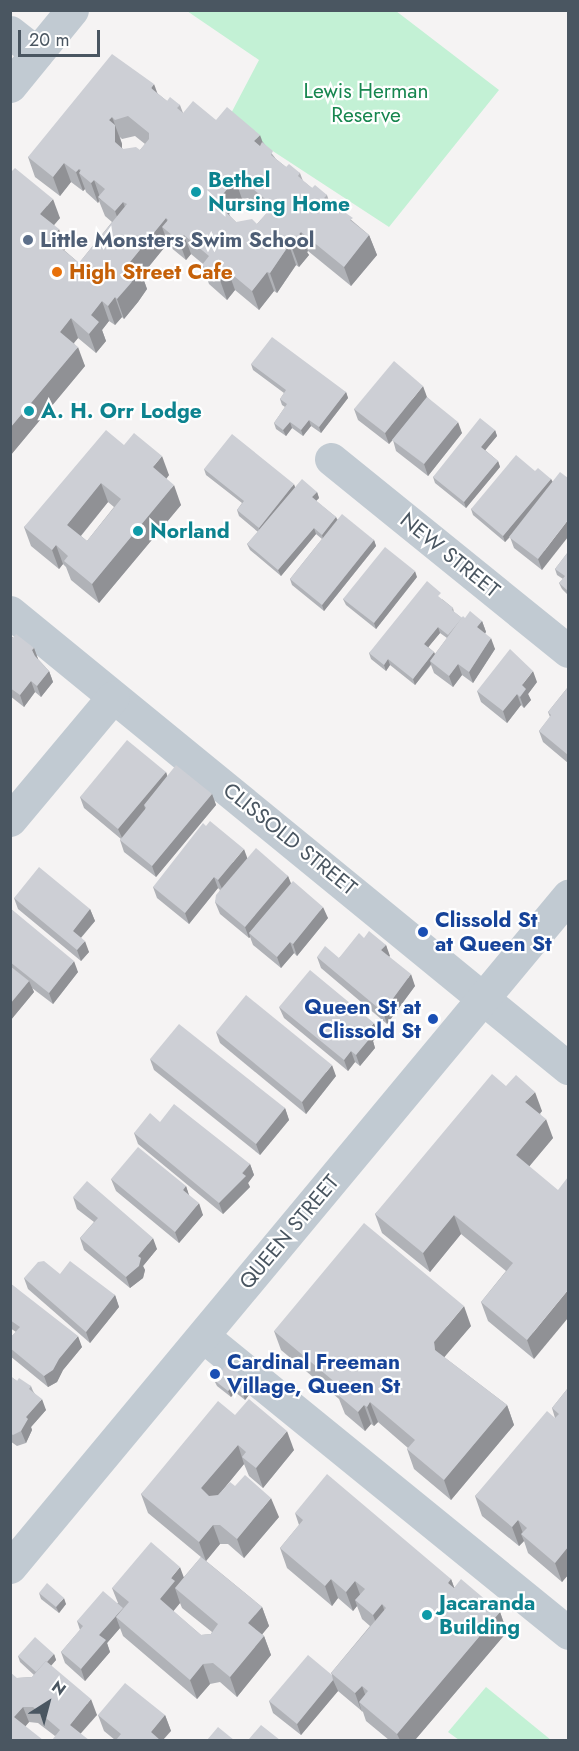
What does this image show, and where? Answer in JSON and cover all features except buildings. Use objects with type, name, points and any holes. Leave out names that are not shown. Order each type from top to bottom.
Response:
[{"type":"street","points":[[10,86],[72,10]]},
{"type":"street","points":[[10,32],[37,54]]},
{"type":"street","name":"NEW STREET","points":[[331,459],[568,651]]},
{"type":"street","name":"CLISSOLD STREET","points":[[10,612],[568,1068]]},
{"type":"street","points":[[10,820],[113,697]]},
{"type":"street","name":"QUEEN STREET","points":[[10,1567],[568,896]]},
{"type":"street","points":[[203,1336],[568,1633]]},
{"type":"green space","name":"Lewis Herman Reserve","points":[[187,11],[396,11],[499,90],[389,227],[227,121],[259,60]]},
{"type":"green space","points":[[486,1687],[551,1740],[459,1740],[448,1732]]},
{"type":"place","name":"Bethel Nursing Home","points":[[196,192]]},
{"type":"place","name":"Little Monsters Swim School","points":[[28,240]]},
{"type":"place","name":"High Street Cafe","points":[[57,272]]},
{"type":"place","name":"A. H. Orr Lodge","points":[[29,411]]},
{"type":"place","name":"Norland","points":[[138,531]]},
{"type":"place","name":"Clissold St at Queen St","points":[[423,932]]},
{"type":"place","name":"Queen St at Clissold St","points":[[433,1019]]},
{"type":"place","name":"Cardinal Freeman Village, Queen St","points":[[215,1374]]},
{"type":"place","name":"Jacaranda Building","points":[[427,1615]]}]
